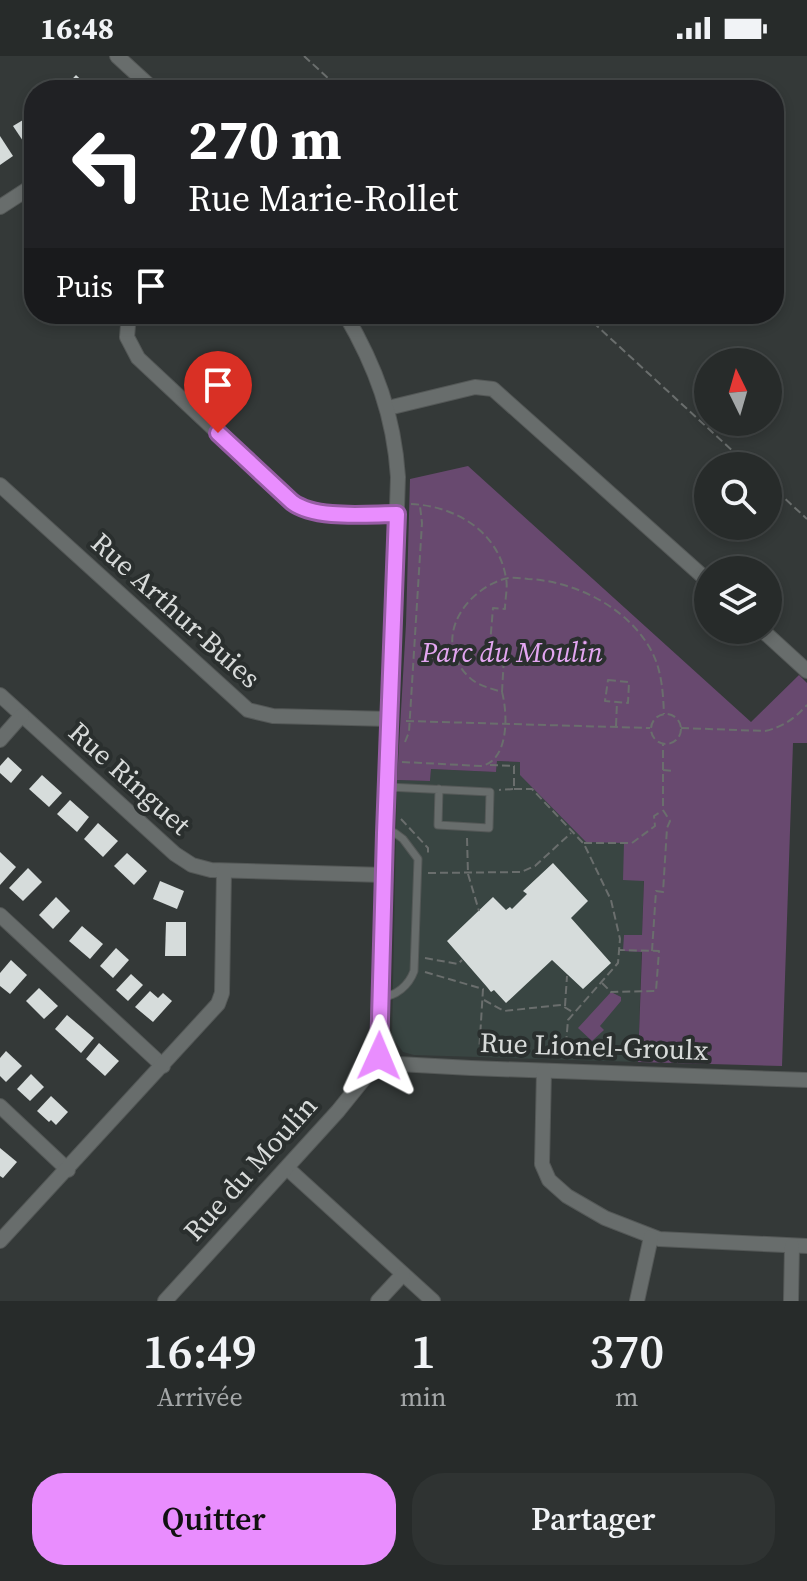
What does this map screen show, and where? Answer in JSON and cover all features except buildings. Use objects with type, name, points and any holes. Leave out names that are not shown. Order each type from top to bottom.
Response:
[{"type":"street","points":[[117,56],[141,80]]},
{"type":"street","points":[[0,207],[24,191]]},
{"type":"street","points":[[128,324],[127,337],[138,358],[292,502],[303,509],[320,513],[402,509]]},
{"type":"street","points":[[350,324],[388,408],[402,509],[393,720],[386,787],[379,1060]]},
{"type":"street","points":[[388,408],[475,387],[493,389],[694,568]]},
{"type":"street","name":"Rue Arthur-Buies","points":[[0,485],[248,710],[273,716],[393,720]]},
{"type":"street","points":[[777,644],[807,671]]},
{"type":"street","name":"Rue Ringuet","points":[[0,695],[175,854],[200,868],[384,875]]},
{"type":"street","points":[[0,740],[22,715]]},
{"type":"street","points":[[0,1241],[213,1012],[221,997],[224,871]]},
{"type":"street","points":[[0,915],[163,1066]]},
{"type":"street","name":"Rue Lionel-Groulx","points":[[379,1060],[398,1064],[544,1071],[807,1080]]},
{"type":"street","name":"Rue du Moulin","points":[[165,1301],[375,1069],[379,1060]]},
{"type":"street","points":[[544,1071],[541,1153],[549,1180],[588,1209],[651,1237],[800,1246],[791,1301]]},
{"type":"street","points":[[0,1106],[68,1170]]},
{"type":"street","points":[[287,1168],[433,1301]]},
{"type":"street","points":[[637,1301],[651,1237]]},
{"type":"street","points":[[378,1301],[403,1274]]},
{"type":"lane","points":[[386,787],[439,789],[490,792],[489,828],[438,825],[439,789]]},
{"type":"lane","points":[[380,997],[395,995],[413,976],[418,859],[403,839],[395,833],[385,833]]},
{"type":"path","points":[[304,56],[330,80]]},
{"type":"path","points":[[595,324],[734,452]]},
{"type":"path","points":[[782,496],[807,519]]},
{"type":"path","points":[[404,744],[410,721],[421,539],[420,504]]},
{"type":"path","points":[[402,509],[420,504],[454,512],[480,530],[492,544],[507,578],[505,609],[493,608],[489,656],[504,657],[504,724],[501,752],[488,764]]},
{"type":"path","points":[[502,692],[484,687],[468,677],[454,652],[452,642],[456,618],[470,598],[507,578],[547,580],[590,594],[622,617],[644,641],[654,657],[660,677],[664,714]]},
{"type":"path","points":[[608,680],[626,680],[631,687],[630,700],[617,703],[605,701],[608,680]]},
{"type":"path","points":[[616,727],[617,703]]},
{"type":"path","points":[[681,728],[777,729],[794,719],[807,705]]},
{"type":"path","points":[[664,714],[676,717],[681,728],[677,740],[663,744],[653,738],[650,728],[654,719],[664,714]]},
{"type":"path","points":[[393,720],[650,728]]},
{"type":"path","points":[[701,722],[701,729]]},
{"type":"path","points":[[596,735],[597,727]]},
{"type":"path","points":[[652,951],[656,891],[663,892],[670,821],[663,810],[663,744]]},
{"type":"path","points":[[396,762],[514,766],[514,789]]},
{"type":"path","points":[[663,770],[674,771]]},
{"type":"path","points":[[506,789],[532,789],[584,844],[615,909],[620,950],[618,963],[567,1024],[565,1061]]},
{"type":"path","points":[[584,844],[632,843],[655,826],[654,816],[663,810]]},
{"type":"path","points":[[427,873],[513,873],[527,870],[572,832]]},
{"type":"path","points":[[467,846],[468,874],[479,911]]},
{"type":"path","points":[[601,982],[611,992],[656,991],[659,951],[620,950]]},
{"type":"path","points":[[424,958],[458,964],[462,960]]},
{"type":"path","points":[[424,971],[485,988],[479,1059]]},
{"type":"path","points":[[565,1007],[567,976]]},
{"type":"path","points":[[482,1000],[504,1011],[561,1005],[574,1013]]},
{"type":"shaded area","points":[[497,761],[520,762],[645,843],[638,1062],[414,1055],[403,1052],[392,1037],[397,780],[430,781],[431,769],[496,772]]},
{"type":"green space","name":"Parc du Moulin","points":[[468,466],[751,722],[799,675],[807,683],[807,743],[793,743],[782,1066],[638,1062],[642,952],[623,951],[624,935],[642,935],[644,881],[623,880],[624,843],[586,842],[520,775],[520,762],[497,761],[496,772],[431,769],[430,781],[397,780],[410,479]]},
{"type":"green space","points":[[611,992],[621,997],[621,1001],[600,1026],[604,1030],[592,1041],[578,1028]]},
{"type":"route","points":[[218,433],[303,509],[320,513],[397,514],[379,1056]]}]
